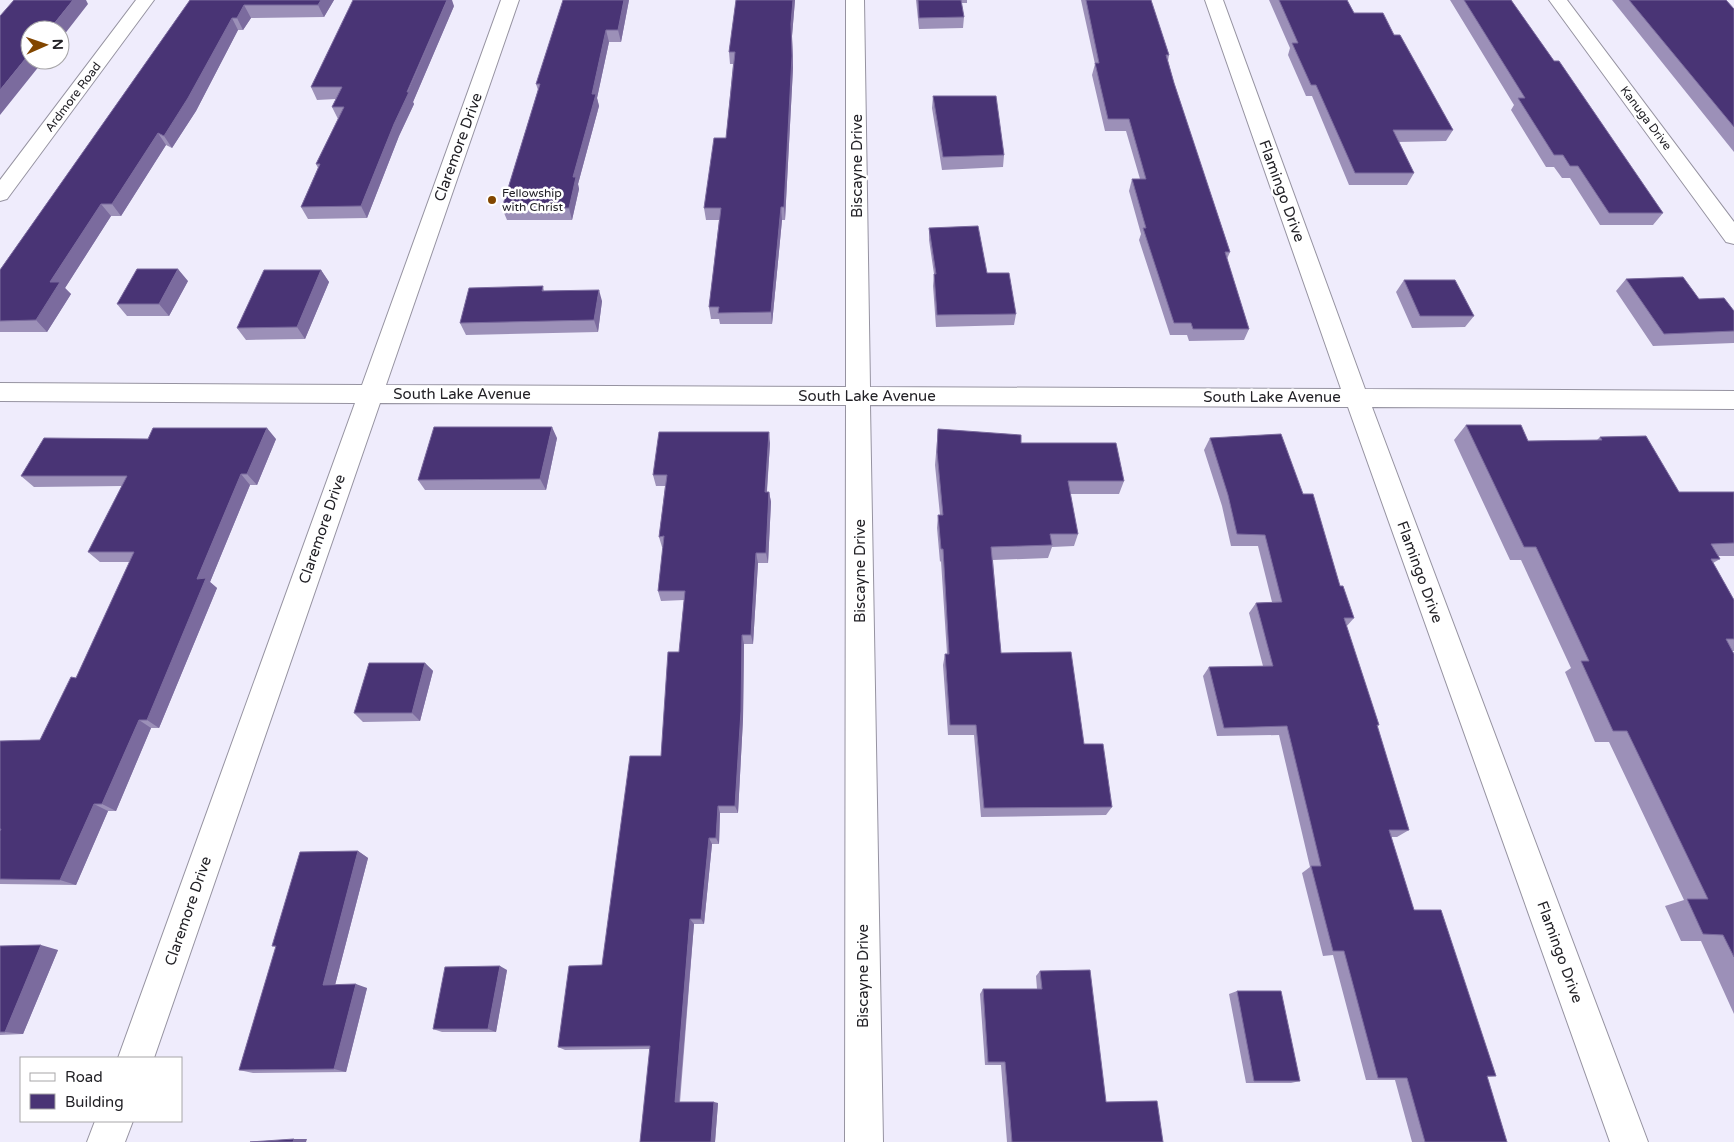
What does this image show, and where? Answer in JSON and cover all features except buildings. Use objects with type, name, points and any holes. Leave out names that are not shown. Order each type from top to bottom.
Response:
[{"type":"street","name":"Ardmore Road","points":[[0,194],[145,0]]},
{"type":"street","name":"Claremore Drive","points":[[136,1057],[510,0]]},
{"type":"street","name":"Biscayne Drive","points":[[856,0],[864,1142]]},
{"type":"street","name":"Flamingo Drive","points":[[1214,0],[1356,397],[1630,1142]]},
{"type":"street","name":"Kanuga Drive","points":[[1558,0],[1734,237]]},
{"type":"street","name":"South Lake Avenue","points":[[0,392],[1734,400]]},
{"type":"street","points":[[106,1142],[114,1122]]},
{"type":"place","name":"Fellowship with Christ","points":[[492,200]]}]
